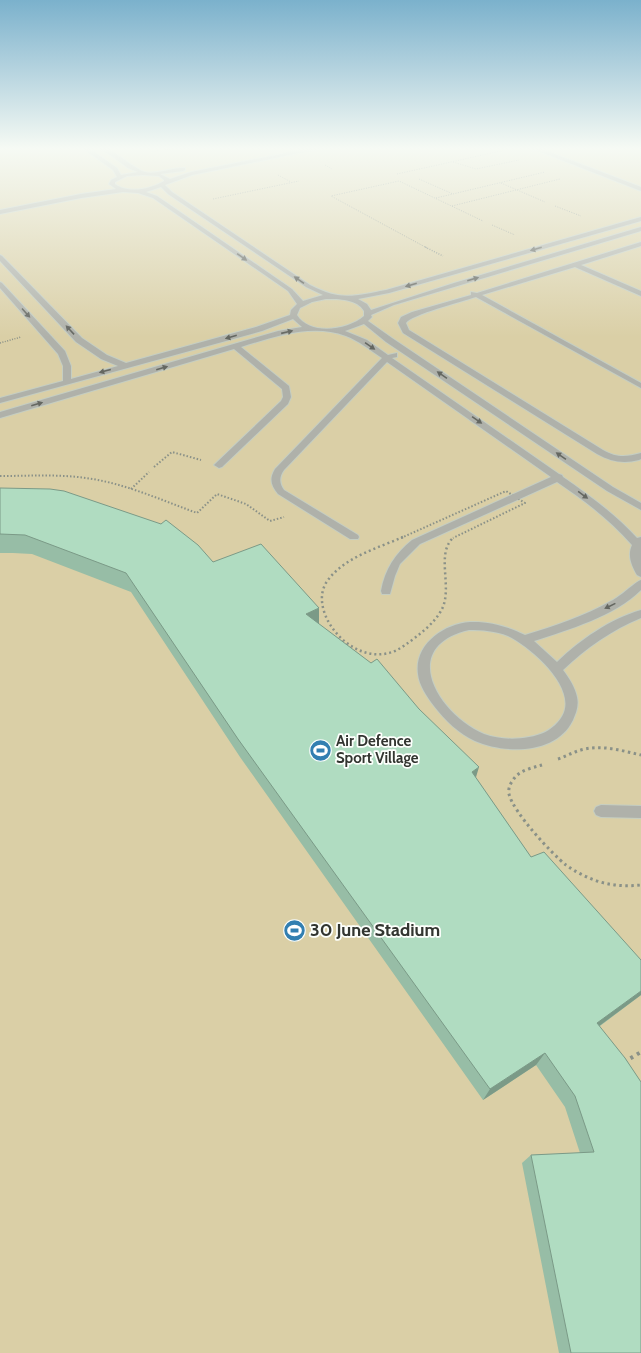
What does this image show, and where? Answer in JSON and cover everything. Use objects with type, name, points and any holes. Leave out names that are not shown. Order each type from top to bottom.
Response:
[{"type":"lane","points":[[174,210],[294,294],[301,304]]},
{"type":"lane","points":[[195,210],[308,286],[319,292],[334,297],[349,299],[363,305],[369,313]]},
{"type":"lane","points":[[349,299],[387,292],[641,219]]},
{"type":"lane","points":[[0,415],[282,333],[310,328],[334,330],[352,328],[365,322],[369,313],[392,304],[641,229]]},
{"type":"lane","points":[[613,238],[620,241]]},
{"type":"lane","points":[[641,244],[630,245],[409,316],[404,319],[402,323],[403,327],[411,334],[600,452],[620,460],[628,460],[641,456]]},
{"type":"lane","points":[[0,256],[79,340],[104,357],[126,366]]},
{"type":"lane","points":[[574,264],[641,294]]},
{"type":"lane","points":[[0,284],[62,353],[67,366],[67,382]]},
{"type":"lane","points":[[456,284],[641,386]]},
{"type":"lane","points":[[294,316],[295,310],[301,304],[319,298],[334,297]]},
{"type":"lane","points":[[0,401],[264,328],[294,316]]},
{"type":"lane","points":[[294,316],[310,328]]},
{"type":"lane","points":[[365,322],[610,489],[641,507]]},
{"type":"lane","points":[[334,330],[358,339],[559,477],[607,513],[639,542],[634,560],[641,573]]},
{"type":"lane","points":[[219,465],[285,402],[287,397],[286,388],[236,347]]},
{"type":"lane","points":[[354,537],[281,492],[275,482],[277,473],[386,358],[406,351]]},
{"type":"lane","points":[[386,591],[391,568],[406,550],[416,542],[559,477]]},
{"type":"lane","points":[[524,640],[565,627],[617,603],[632,595],[641,584]]},
{"type":"lane","points":[[556,669],[581,646],[595,637],[641,614]]},
{"type":"lane","points":[[470,626],[498,629],[524,640],[556,669],[567,685],[571,695],[572,708],[568,719],[560,730],[547,738],[532,742],[515,745],[478,737],[463,728],[442,708],[425,678],[423,667],[426,654],[432,644],[443,635],[456,629],[470,626]]},
{"type":"lane","points":[[601,811],[641,812]]},
{"type":"path","points":[[357,210],[467,269]]},
{"type":"path","points":[[461,210],[483,221]]},
{"type":"path","points":[[154,467],[172,452],[219,465]]},
{"type":"path","points":[[131,489],[149,472]]},
{"type":"path","points":[[0,476],[66,476],[117,484],[197,513],[217,494],[246,504],[270,521],[278,520],[304,506]]},
{"type":"path","points":[[555,760],[578,751],[597,747],[618,749],[641,755]]},
{"type":"path","points":[[548,763],[519,773],[513,779],[509,785],[509,793],[516,808],[555,854],[576,872],[602,883],[632,886],[641,885]]},
{"type":"path","points":[[618,1066],[641,1052]]},
{"type":"shaded area","name":"Air Defence Sport Village","points":[[0,210],[641,210],[641,1353],[0,1353]]},
{"type":"building","points":[[0,488],[50,489],[64,491],[161,524],[166,520],[198,545],[213,562],[261,544],[319,608],[306,614],[371,663],[377,659],[419,709],[479,767],[472,772],[531,857],[544,852],[641,960],[641,991],[597,1023],[625,1058],[641,1082],[641,1353],[571,1353],[531,1155],[594,1152],[575,1096],[545,1053],[490,1089],[238,739],[126,573],[25,535],[0,534]]},
{"type":"place","name":"Air Defence Sport Village","points":[[320,750]]},
{"type":"place","name":"30 June Stadium","points":[[295,930]]}]
